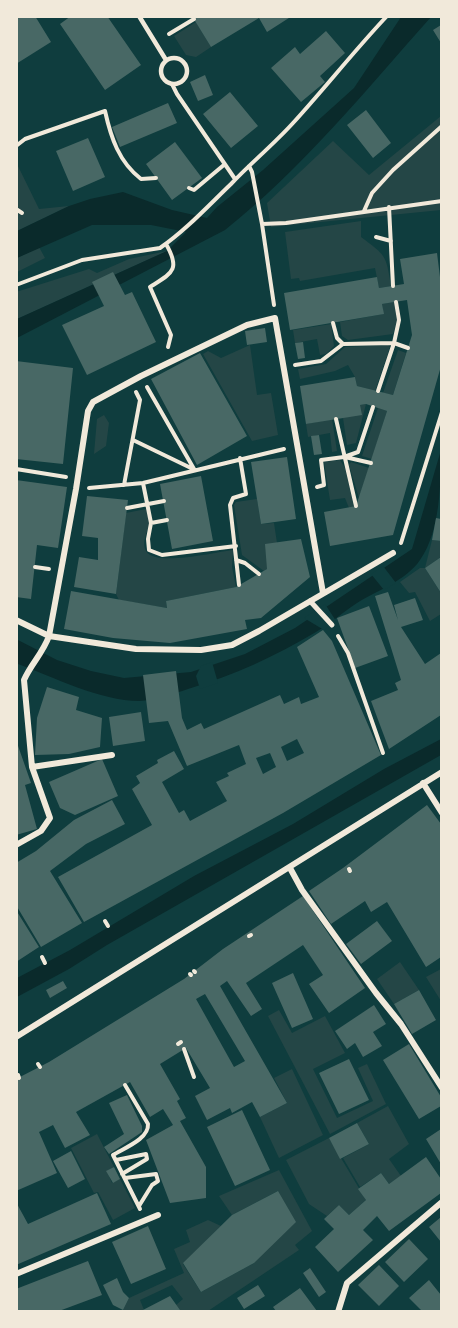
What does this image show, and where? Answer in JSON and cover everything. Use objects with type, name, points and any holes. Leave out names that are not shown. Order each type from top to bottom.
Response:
[{"type":"street","points":[[16,845],[41,831],[50,818],[33,767],[24,680],[28,670],[44,650],[49,636],[88,411],[93,402],[247,325],[275,318],[323,593]]},
{"type":"street","points":[[16,621],[49,636],[136,649],[201,651],[232,645],[276,622],[393,553]]},
{"type":"street","points":[[310,602],[332,625]]},
{"type":"street","points":[[16,684],[24,680]]},
{"type":"street","points":[[33,767],[112,755]]},
{"type":"street","points":[[16,1037],[441,772]]},
{"type":"street","points":[[423,783],[441,813]]},
{"type":"street","points":[[290,868],[302,890],[401,1024],[441,1088]]},
{"type":"street","points":[[338,1311],[348,1283],[441,1202]]},
{"type":"street","points":[[16,1274],[159,1215]]},
{"type":"lane","points":[[139,16],[166,60]]},
{"type":"lane","points":[[179,59],[183,62],[186,69],[183,80],[172,84],[165,80],[161,72],[166,60],[179,59]]},
{"type":"path","points":[[16,285],[82,260],[167,246],[291,125],[339,72],[356,48],[387,16]]},
{"type":"path","points":[[169,34],[194,19]]},
{"type":"path","points":[[172,84],[235,179]]},
{"type":"path","points":[[16,146],[25,139],[105,111],[111,136],[119,154],[131,171],[141,179],[156,178]]},
{"type":"path","points":[[364,211],[372,193],[441,126]]},
{"type":"path","points":[[189,188],[194,190],[225,164]]},
{"type":"path","points":[[249,166],[260,208],[275,318]]},
{"type":"path","points":[[262,224],[286,223],[441,201]]},
{"type":"path","points":[[389,207],[393,286]]},
{"type":"path","points":[[16,209],[22,213]]},
{"type":"path","points":[[376,237],[391,241]]},
{"type":"path","points":[[165,364],[171,335],[150,287],[171,273],[175,261],[167,246]]},
{"type":"path","points":[[378,391],[394,344],[399,320],[396,302]]},
{"type":"path","points":[[333,323],[337,338],[343,344]]},
{"type":"path","points":[[285,367],[321,361],[343,344],[394,344],[408,348]]},
{"type":"path","points":[[141,376],[194,469]]},
{"type":"path","points":[[124,485],[141,400]]},
{"type":"path","points":[[156,404],[162,400]]},
{"type":"path","points":[[305,489],[324,485],[321,460],[344,457],[358,452],[373,406]]},
{"type":"path","points":[[393,553],[402,542],[441,412]]},
{"type":"path","points":[[336,418],[356,506]]},
{"type":"path","points":[[133,440],[194,469]]},
{"type":"path","points":[[180,444],[185,442]]},
{"type":"path","points":[[76,489],[143,483],[240,458],[297,447]]},
{"type":"path","points":[[344,457],[371,463]]},
{"type":"path","points":[[239,585],[230,505],[233,498],[246,494],[240,458]]},
{"type":"path","points":[[16,469],[78,478]]},
{"type":"path","points":[[143,483],[151,523],[148,538],[149,550],[162,555],[236,546]]},
{"type":"path","points":[[127,508],[164,501]]},
{"type":"path","points":[[151,523],[167,520]]},
{"type":"path","points":[[236,560],[245,563],[259,574]]},
{"type":"path","points":[[332,625],[348,653],[383,753]]},
{"type":"path","points":[[105,921],[108,926]]},
{"type":"path","points":[[42,957],[45,963]]},
{"type":"path","points":[[184,1049],[194,1077]]},
{"type":"path","points":[[124,1176],[156,1174],[158,1181],[152,1185],[139,1206],[113,1155],[145,1135],[149,1129],[125,1085]]},
{"type":"path","points":[[116,1160],[146,1154],[147,1159],[124,1176]]},
{"type":"shaded area","points":[[401,17],[431,17],[307,155],[225,230],[17,338],[17,319],[167,251],[186,232],[151,225],[92,225],[17,258],[17,231],[69,206],[123,192],[172,210],[207,218],[354,88]]},
{"type":"shaded area","points":[[196,22],[211,47],[196,57],[186,55],[174,36]]},
{"type":"shaded area","points":[[441,116],[441,210],[271,227],[267,203],[333,141],[369,175]]},
{"type":"shaded area","points":[[17,164],[39,209],[69,206],[17,231]]},
{"type":"shaded area","points":[[361,221],[361,237],[384,257],[391,286],[379,288],[375,268],[300,281],[299,278],[291,279],[285,232]]},
{"type":"shaded area","points":[[39,247],[45,258],[17,272],[17,258]]},
{"type":"shaded area","points":[[167,251],[17,319],[16,292],[89,269],[97,273],[129,259]]},
{"type":"shaded area","points":[[394,302],[397,320],[393,334],[348,340],[342,336],[340,322],[383,314],[382,304]]},
{"type":"shaded area","points":[[331,324],[334,346],[326,354],[320,355],[317,339],[295,343],[293,330]]},
{"type":"shaded area","points":[[250,345],[257,395],[271,393],[278,435],[252,441],[203,354],[208,351],[221,358]]},
{"type":"shaded area","points":[[388,345],[390,347],[375,391],[357,386],[348,365],[335,371],[300,379],[298,369],[326,364],[345,347]]},
{"type":"shaded area","points":[[398,350],[406,353],[393,395],[383,393]]},
{"type":"shaded area","points":[[366,404],[356,443],[347,445],[343,418],[360,405]]},
{"type":"shaded area","points":[[378,408],[387,411],[372,459],[362,456]]},
{"type":"shaded area","points":[[104,415],[109,423],[106,446],[94,454],[97,419]]},
{"type":"shaded area","points":[[332,419],[337,451],[332,452],[330,433],[308,437],[306,424]]},
{"type":"shaded area","points":[[441,450],[438,507],[432,536],[420,560],[399,579],[285,649],[253,665],[205,684],[139,701],[93,693],[18,664],[16,639],[57,660],[91,671],[124,678],[191,672],[245,654],[295,628],[412,549]]},
{"type":"shaded area","points":[[340,460],[345,468],[354,507],[349,508],[345,498],[330,500],[324,462]]},
{"type":"shaded area","points":[[351,462],[369,468],[359,498],[349,465]]},
{"type":"shaded area","points":[[257,499],[261,524],[274,523],[277,543],[267,569],[264,571],[242,555],[234,505],[236,502]]},
{"type":"shaded area","points":[[146,509],[149,523],[144,541],[146,551],[152,556],[173,558],[233,550],[232,567],[236,587],[166,601],[167,608],[119,600],[116,594],[126,513]]},
{"type":"shaded area","points":[[432,540],[441,541],[441,557],[425,568]]},
{"type":"shaded area","points":[[420,568],[425,568],[441,593],[441,614],[430,621],[415,592],[409,593],[400,582]]},
{"type":"shaded area","points":[[441,739],[441,755],[17,997],[17,978],[70,950],[194,876],[293,824],[384,769]]},
{"type":"shaded area","points":[[400,962],[419,990],[394,1004],[377,979]]},
{"type":"shaded area","points":[[441,969],[441,1001],[426,977]]},
{"type":"shaded area","points":[[279,1010],[292,1033],[325,1016],[345,1053],[313,1069],[337,1118],[373,1101],[358,1068],[367,1064],[386,1104],[330,1134],[268,1016]]},
{"type":"shaded area","points":[[292,1069],[323,1135],[279,1158],[260,1117],[287,1103],[274,1078]]},
{"type":"shaded area","points":[[388,1106],[409,1144],[389,1159],[401,1176],[389,1184],[381,1173],[360,1187],[343,1158],[369,1144],[357,1123]]},
{"type":"shaded area","points":[[97,1134],[114,1167],[107,1171],[112,1183],[120,1179],[135,1208],[113,1220],[98,1192],[94,1193],[71,1148]]},
{"type":"shaded area","points":[[329,1138],[366,1200],[349,1215],[339,1205],[327,1216],[309,1204],[286,1160]]},
{"type":"shaded area","points":[[279,1170],[312,1231],[295,1245],[299,1250],[208,1311],[178,1311],[180,1310],[176,1305],[183,1299],[172,1285],[140,1300],[144,1310],[123,1310],[129,1298],[184,1273],[174,1249],[190,1242],[186,1230],[208,1220],[221,1226],[183,1264],[201,1292],[254,1263],[278,1191],[232,1215],[219,1196]]},
{"type":"pier","points":[[383,566],[396,583],[384,590],[371,574]]},
{"type":"pier","points":[[325,604],[336,621],[324,630],[304,618]]},
{"type":"pier","points":[[212,662],[218,683],[200,689],[196,676],[201,666]]},
{"type":"building","points":[[16,16],[35,16],[51,42],[16,64]]},
{"type":"building","points":[[71,16],[107,16],[141,65],[105,90],[60,24]]},
{"type":"building","points":[[192,16],[292,16],[267,32],[259,18],[211,47]]},
{"type":"building","points":[[441,25],[441,43],[433,30]]},
{"type":"building","points":[[326,31],[345,53],[320,76],[325,82],[301,102],[271,68],[295,47],[300,54]]},
{"type":"building","points":[[205,75],[213,95],[198,101],[190,82]]},
{"type":"building","points":[[230,92],[258,126],[231,148],[203,114]]},
{"type":"building","points":[[168,103],[177,123],[120,147],[112,127]]},
{"type":"building","points":[[366,110],[391,143],[373,158],[347,125]]},
{"type":"building","points":[[88,138],[105,177],[73,191],[56,151]]},
{"type":"building","points":[[175,142],[202,178],[172,200],[146,164]]},
{"type":"building","points":[[437,253],[441,285],[441,366],[393,535],[330,546],[324,512],[356,506],[387,411],[366,404],[360,405],[362,415],[306,424],[300,386],[355,377],[357,386],[393,395],[412,335],[407,300],[382,304],[384,314],[290,330],[284,293],[377,277],[379,288],[404,284],[400,259]]},
{"type":"building","points":[[113,272],[125,295],[132,292],[156,342],[87,375],[62,325],[104,306],[92,282]]},
{"type":"building","points":[[265,328],[267,342],[247,345],[245,331]]},
{"type":"building","points":[[303,342],[305,358],[298,359],[295,343]]},
{"type":"building","points":[[200,353],[247,436],[197,465],[151,379]]},
{"type":"building","points":[[16,361],[73,368],[63,464],[16,459]]},
{"type":"building","points":[[319,435],[322,454],[314,455],[311,436]]},
{"type":"building","points":[[287,457],[296,519],[261,524],[251,462]]},
{"type":"building","points":[[201,476],[213,541],[172,549],[160,484]]},
{"type":"building","points":[[16,480],[67,487],[58,548],[37,545],[31,599],[16,597]]},
{"type":"building","points":[[87,496],[128,500],[116,594],[74,587],[79,557],[98,560],[98,538],[82,536]]},
{"type":"building","points":[[436,518],[441,519],[441,541],[432,540]]},
{"type":"building","points":[[301,539],[310,577],[261,618],[245,620],[247,629],[170,643],[113,638],[64,629],[71,591],[167,608],[166,601],[236,587],[267,569],[265,544]]},
{"type":"building","points":[[441,557],[441,593],[425,568]]},
{"type":"building","points":[[388,592],[398,620],[394,605],[415,598],[423,620],[401,627],[425,664],[441,653],[441,715],[389,749],[371,701],[398,690],[395,683],[401,680],[375,596]]},
{"type":"building","points":[[369,606],[388,656],[355,668],[337,618]]},
{"type":"building","points":[[323,630],[332,641],[381,755],[283,813],[84,922],[58,877],[152,825],[132,789],[140,783],[136,776],[158,763],[157,760],[174,751],[184,769],[162,782],[179,813],[184,810],[190,821],[227,801],[216,782],[229,776],[227,773],[246,764],[239,745],[187,766],[168,721],[149,723],[143,675],[176,671],[182,718],[187,730],[201,723],[204,729],[280,695],[284,704],[299,697],[301,704],[319,697],[297,647]],"holes":[[[297,739],[304,753],[287,761],[281,747]],[[270,753],[276,767],[263,774],[256,758]]]},
{"type":"building","points":[[47,687],[79,697],[76,710],[102,718],[100,747],[69,754],[35,755],[37,718]]},
{"type":"building","points":[[141,712],[145,741],[113,746],[109,717]]},
{"type":"building","points":[[16,740],[31,783],[25,785],[37,829],[16,835]]},
{"type":"building","points":[[102,759],[118,796],[75,815],[60,808],[49,782]]},
{"type":"building","points":[[112,800],[125,824],[86,844],[50,871],[82,923],[41,947],[16,905],[16,863],[36,851],[74,820]]},
{"type":"building","points":[[427,805],[441,824],[441,957],[426,967],[387,902],[371,912],[365,901],[331,924],[309,891]]},
{"type":"building","points":[[303,896],[365,988],[329,1013],[309,984],[323,975],[303,945],[246,983],[262,1009],[251,1016],[227,981],[220,986],[287,1103],[260,1117],[252,1102],[232,1113],[230,1108],[207,1120],[195,1096],[210,1088],[186,1048],[160,1064],[180,1099],[177,1101],[186,1118],[180,1121],[206,1167],[206,1198],[170,1203],[146,1140],[173,1125],[163,1109],[150,1117],[130,1082],[76,1112],[90,1135],[65,1148],[53,1125],[39,1132],[57,1173],[16,1191],[16,1079],[49,1062],[184,979],[223,949]],"holes":[[[205,994],[245,1061],[234,1067],[196,999]]]},
{"type":"building","points":[[16,910],[39,947],[16,962]]},
{"type":"building","points":[[377,921],[392,941],[361,964],[346,944]]},
{"type":"building","points":[[293,973],[313,1019],[292,1028],[272,983]]},
{"type":"building","points":[[63,981],[67,988],[50,998],[46,990]]},
{"type":"building","points":[[419,990],[436,1020],[412,1034],[394,1004]]},
{"type":"building","points":[[374,1005],[386,1024],[373,1032],[382,1046],[363,1057],[355,1043],[347,1049],[335,1031]]},
{"type":"building","points":[[409,1044],[441,1097],[441,1106],[419,1119],[383,1060]]},
{"type":"building","points":[[349,1059],[369,1100],[339,1114],[319,1073]]},
{"type":"building","points":[[127,1095],[142,1126],[142,1132],[109,1154],[104,1147],[124,1134],[109,1103]]},
{"type":"building","points":[[242,1110],[270,1170],[235,1186],[207,1127]]},
{"type":"building","points":[[357,1123],[369,1144],[340,1159],[329,1138]]},
{"type":"building","points":[[441,1129],[441,1164],[426,1139]]},
{"type":"building","points":[[71,1151],[85,1179],[68,1188],[53,1161]]},
{"type":"building","points":[[426,1157],[441,1179],[441,1193],[389,1231],[377,1216],[363,1230],[373,1240],[338,1272],[315,1247],[334,1229],[324,1219],[339,1205],[349,1215],[366,1200],[358,1189],[381,1173],[389,1184]]},
{"type":"building","points":[[114,1167],[120,1179],[113,1183],[106,1171]]},
{"type":"building","points":[[278,1191],[296,1222],[254,1263],[201,1292],[183,1263],[232,1215]]},
{"type":"building","points":[[97,1193],[111,1224],[16,1265],[16,1202],[28,1224]]},
{"type":"building","points":[[441,1217],[441,1242],[429,1227]]},
{"type":"building","points":[[148,1226],[166,1269],[131,1284],[112,1242]]},
{"type":"building","points":[[409,1239],[428,1259],[404,1282],[385,1262]]},
{"type":"building","points":[[88,1261],[102,1295],[59,1311],[16,1311],[16,1289]]},
{"type":"building","points":[[379,1265],[399,1286],[379,1306],[358,1285]]},
{"type":"building","points":[[310,1268],[326,1292],[319,1297],[303,1273]]},
{"type":"building","points":[[117,1278],[123,1292],[129,1298],[123,1310],[113,1305],[103,1285]]},
{"type":"building","points":[[429,1280],[441,1295],[441,1311],[422,1311],[409,1298]]},
{"type":"building","points":[[258,1285],[265,1296],[244,1309],[237,1298]]},
{"type":"building","points":[[300,1288],[317,1311],[276,1311],[273,1307]]},
{"type":"building","points":[[170,1296],[180,1310],[141,1311]]}]
